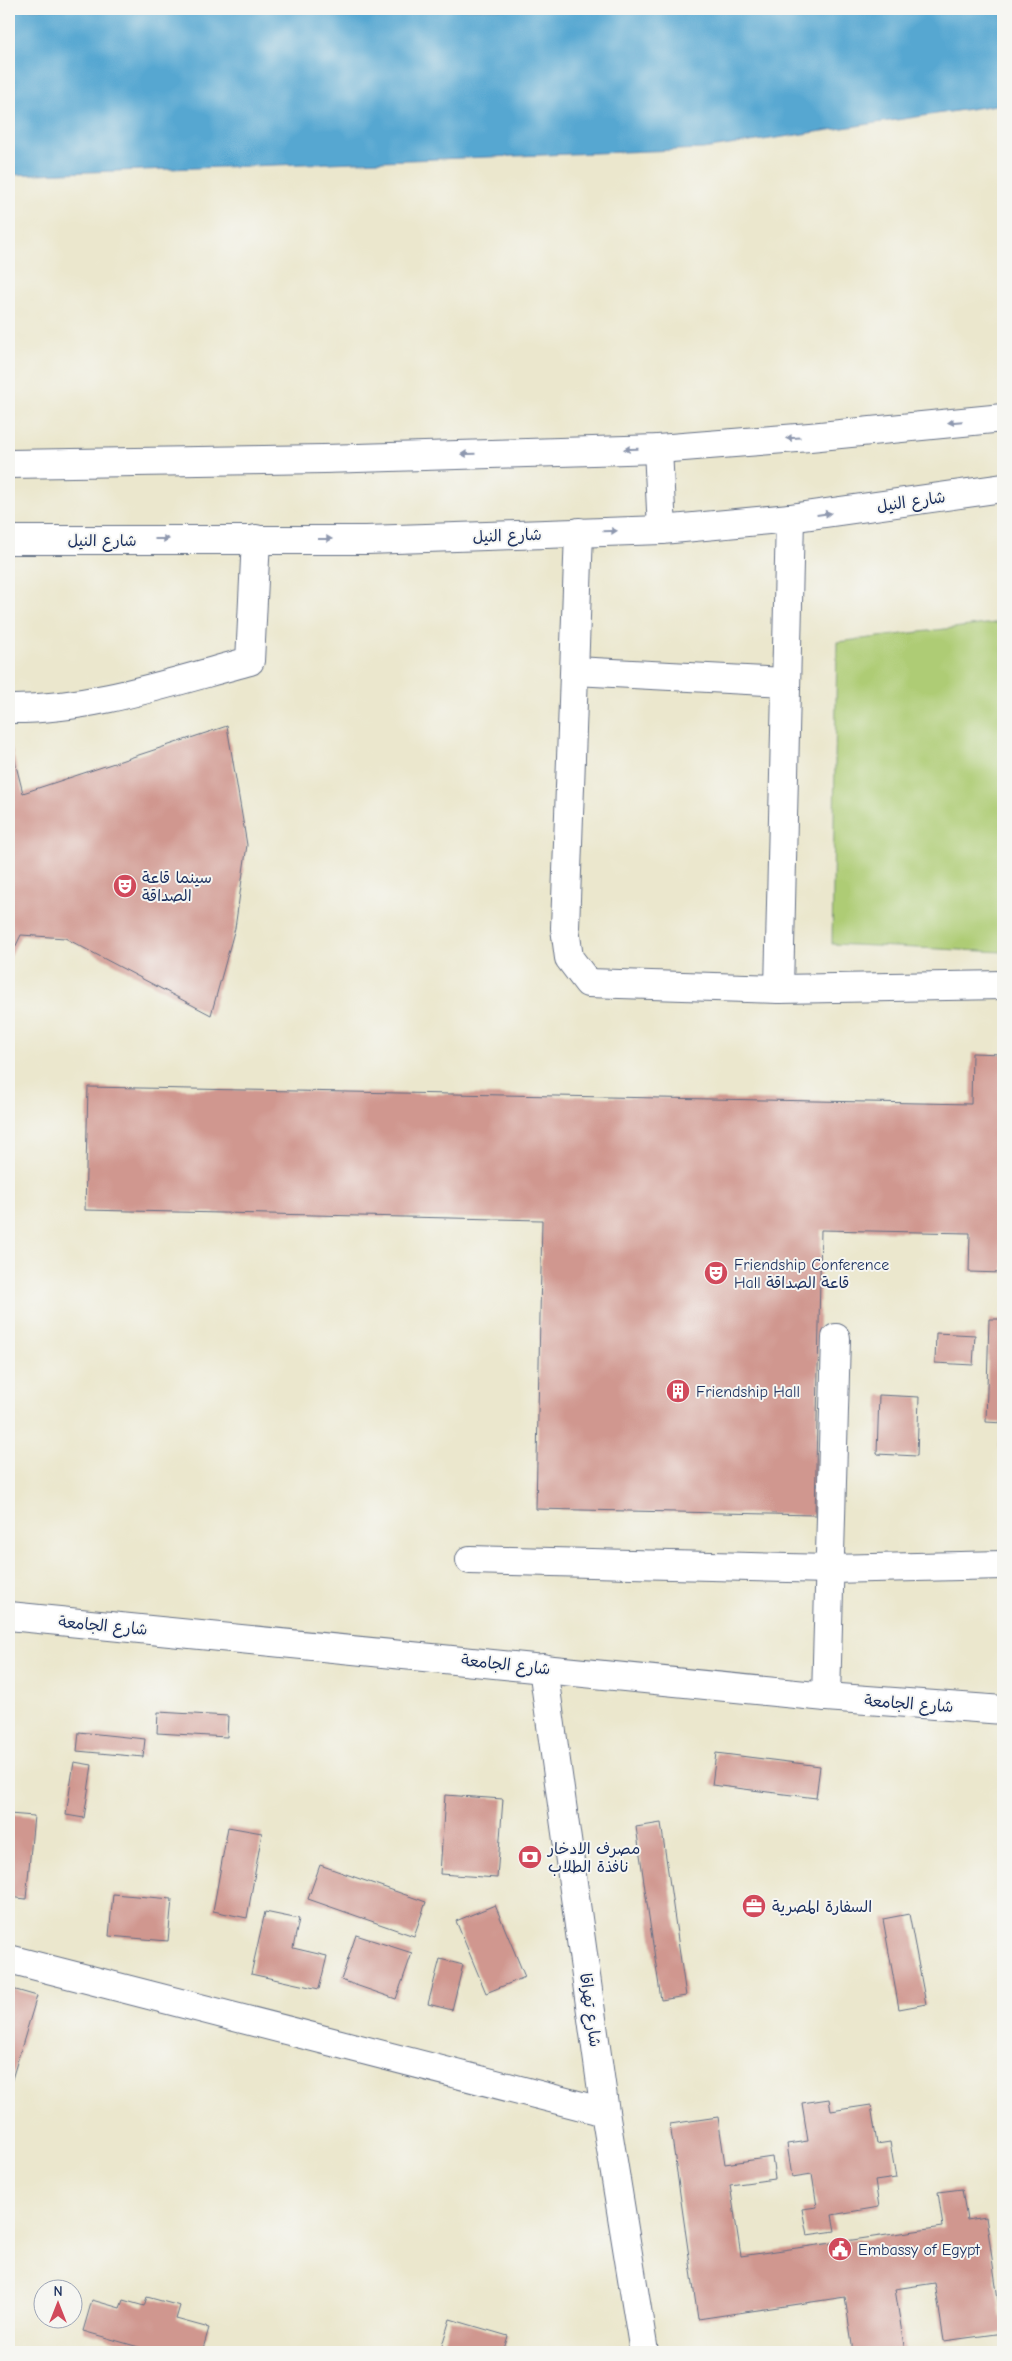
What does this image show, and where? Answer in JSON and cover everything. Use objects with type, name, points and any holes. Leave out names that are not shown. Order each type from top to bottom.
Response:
[{"type":"main road","points":[[9,464],[324,460],[658,449],[810,437],[1003,418]]},
{"type":"main road","points":[[658,449],[662,530]]},
{"type":"main road","name":"شارع النيل","points":[[9,540],[366,540],[662,530],[790,518],[1003,488]]},
{"type":"main road","points":[[779,989],[790,518]]},
{"type":"main road","points":[[579,532],[565,928],[569,958],[588,982],[779,989],[1003,986]]},
{"type":"main road","points":[[9,709],[41,710],[82,705],[250,661],[256,539]]},
{"type":"main road","points":[[575,671],[785,682]]},
{"type":"main road","points":[[826,1697],[836,1338]]},
{"type":"main road","points":[[470,1560],[830,1569],[1003,1565]]},
{"type":"main road","name":"شارع الجامعة","points":[[9,1616],[826,1697],[1003,1710]]},
{"type":"main road","name":"شارع تهراقا","points":[[544,1668],[605,2112],[644,2352]]},
{"type":"main road","points":[[9,1959],[605,2112]]},
{"type":"green space","points":[[1003,622],[1003,952],[832,944],[837,642]]},
{"type":"water","points":[[9,9],[1003,9],[1003,104],[703,149],[9,175]]},
{"type":"building","name":"سينما قاعة الصداقة","points":[[227,726],[247,845],[235,928],[211,1015],[65,938],[21,935],[9,960],[9,738],[23,793]]},
{"type":"building","name":"Friendship Hall","points":[[972,1053],[1003,1054],[1003,1273],[969,1272],[970,1233],[821,1230],[815,1515],[536,1509],[542,1220],[85,1210],[88,1087],[971,1104]]},
{"type":"building","points":[[989,1319],[1003,1319],[1003,1423],[986,1422]]},
{"type":"building","points":[[936,1333],[975,1335],[973,1365],[935,1363]]},
{"type":"building","points":[[879,1395],[919,1397],[917,1456],[877,1454]]},
{"type":"building","points":[[1000,1435],[1003,1435],[1003,1454],[999,1454]]},
{"type":"building","points":[[158,1712],[228,1716],[227,1737],[157,1733]]},
{"type":"building","points":[[79,1732],[145,1739],[143,1757],[77,1751]]},
{"type":"building","points":[[716,1753],[820,1766],[816,1798],[712,1785]]},
{"type":"building","points":[[74,1762],[92,1765],[84,1818],[66,1815]]},
{"type":"building","points":[[445,1795],[503,1799],[497,1878],[440,1874]]},
{"type":"building","points":[[9,1814],[34,1816],[26,1899],[9,1897]]},
{"type":"building","points":[[661,1823],[686,1996],[661,2000],[636,1827]]},
{"type":"building","points":[[228,1827],[262,1833],[247,1918],[213,1911]]},
{"type":"building","points":[[320,1865],[426,1902],[414,1936],[308,1899]]},
{"type":"building","points":[[113,1894],[172,1899],[168,1941],[109,1936]]},
{"type":"building","points":[[495,1905],[525,1977],[486,1993],[456,1921]]},
{"type":"building","points":[[265,1912],[299,1919],[293,1948],[327,1956],[319,1989],[251,1974]]},
{"type":"building","points":[[909,1914],[926,2004],[899,2009],[883,1919]]},
{"type":"building","points":[[356,1935],[412,1953],[396,1999],[341,1980]]},
{"type":"building","points":[[440,1959],[463,1965],[452,2010],[428,2004]]},
{"type":"building","points":[[9,1988],[37,1996],[9,2089]]},
{"type":"building","points":[[829,2099],[831,2111],[871,2105],[877,2144],[890,2142],[896,2178],[875,2181],[879,2207],[832,2215],[835,2231],[807,2235],[802,2209],[817,2207],[812,2174],[792,2177],[787,2144],[808,2141],[802,2103]]},
{"type":"building","points":[[718,2117],[725,2164],[772,2157],[775,2179],[730,2185],[741,2256],[943,2227],[938,2192],[962,2189],[967,2220],[986,2217],[1003,2333],[944,2341],[935,2283],[895,2289],[905,2352],[853,2352],[845,2297],[698,2319],[670,2124]]},
{"type":"building","points":[[147,2297],[180,2306],[176,2319],[209,2328],[202,2352],[188,2348],[186,2352],[148,2352],[149,2350],[83,2331],[92,2300],[120,2308],[123,2300],[144,2306]]},
{"type":"building","points":[[450,2319],[508,2336],[503,2352],[440,2352]]},
{"type":"place","name":"سينما قاعة الصداقة","points":[[125,886]]},
{"type":"place","name":"Friendship Conference Hall قاعة الصداقة","points":[[716,1273]]},
{"type":"place","name":"Friendship Hall","points":[[678,1391]]},
{"type":"place","name":"مصرف الادخار نافذة الطلاب","points":[[530,1857]]},
{"type":"place","name":"السفارة المصرية","points":[[754,1906]]},
{"type":"place","name":"Embassy of Egypt","points":[[840,2249]]}]
